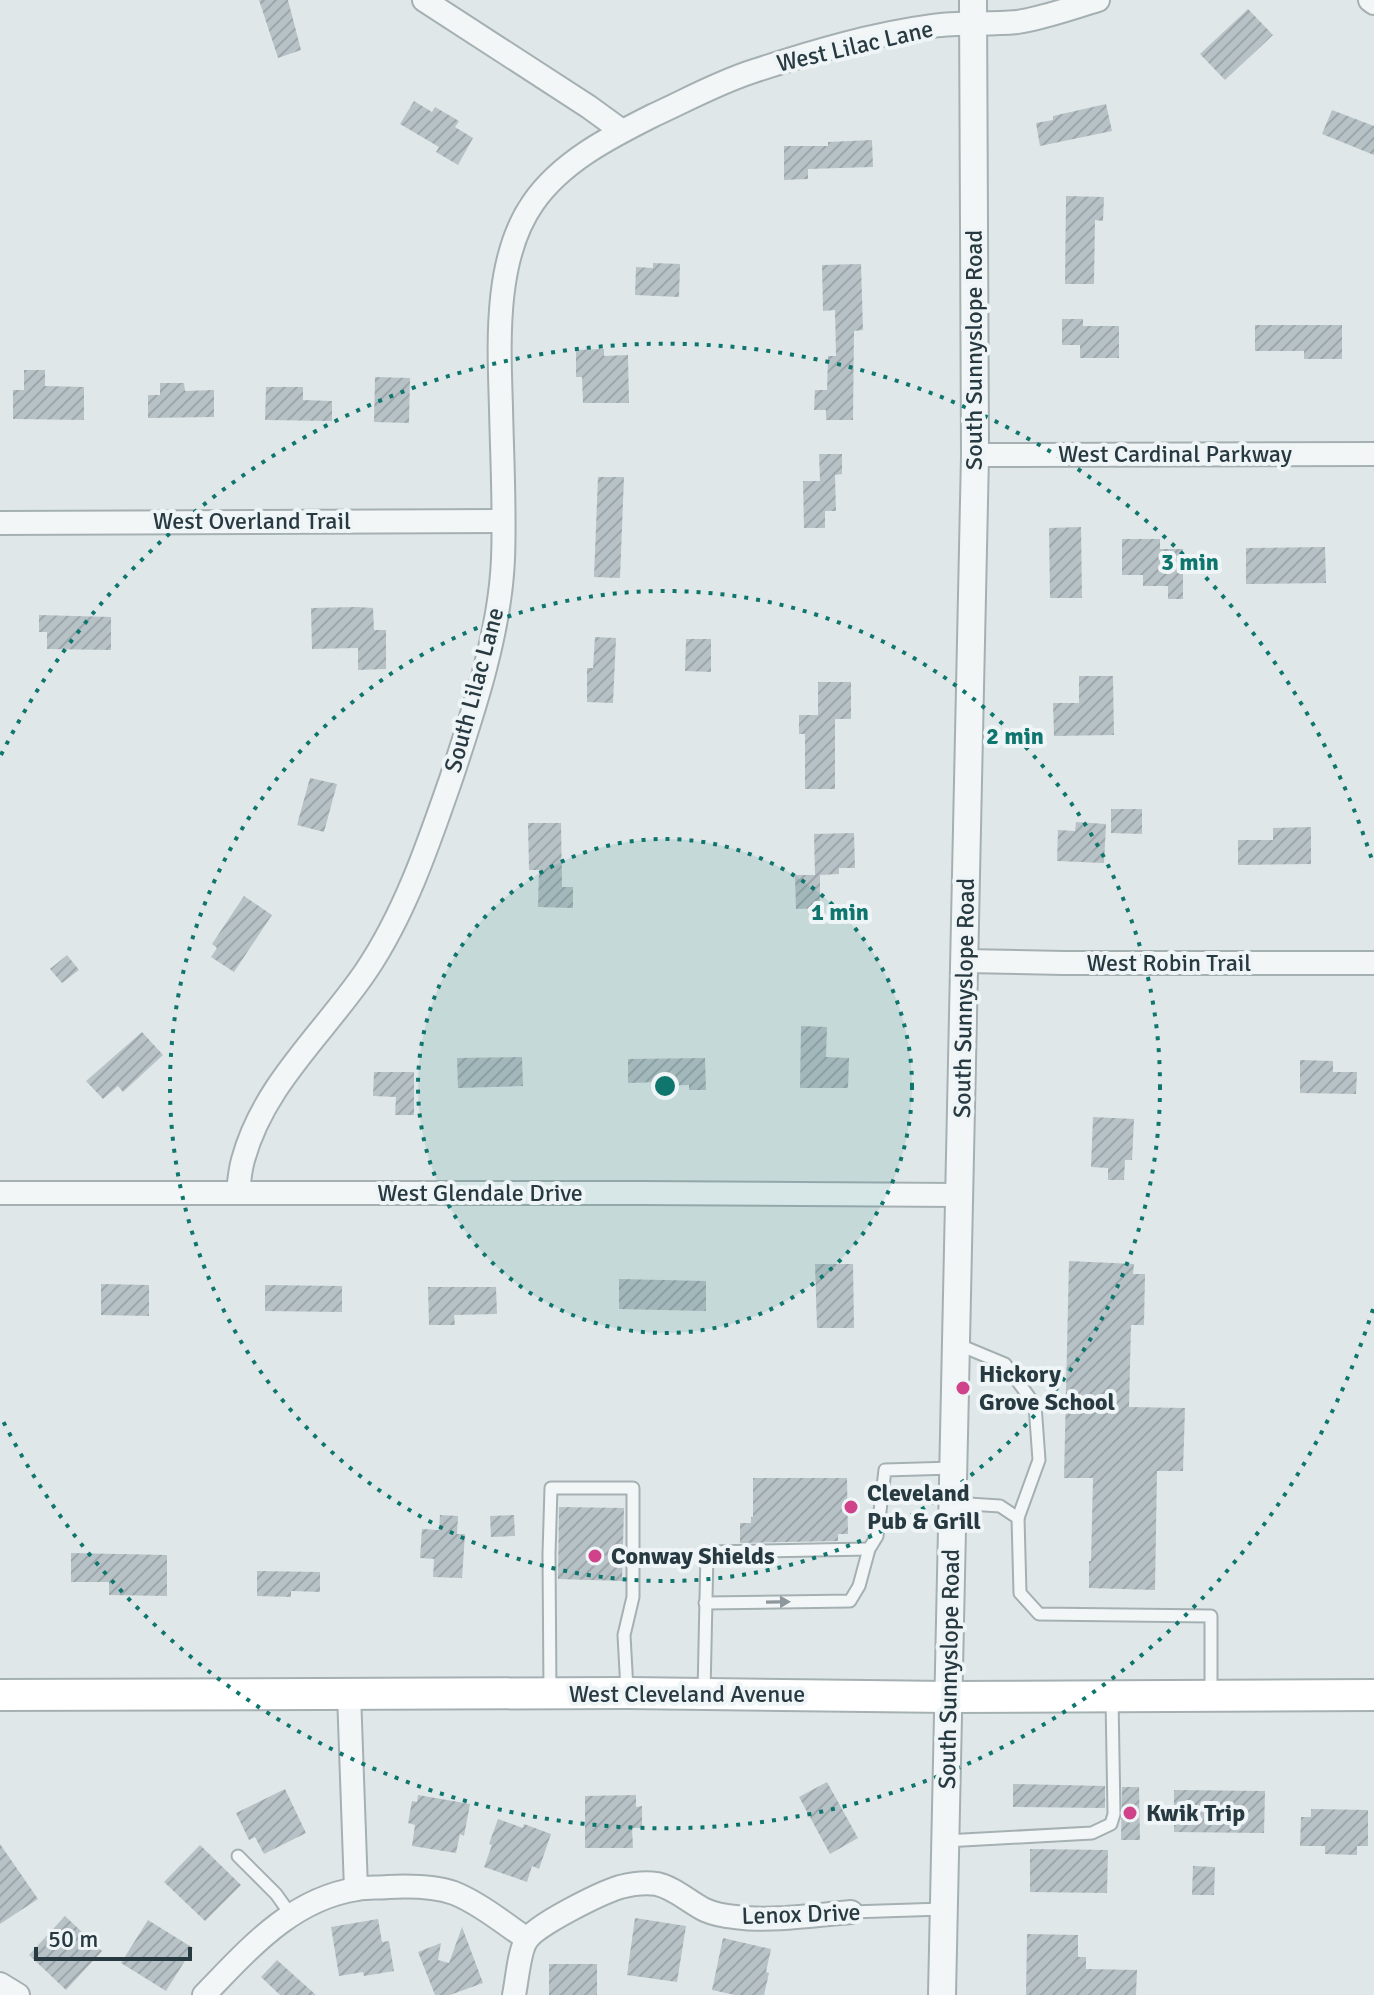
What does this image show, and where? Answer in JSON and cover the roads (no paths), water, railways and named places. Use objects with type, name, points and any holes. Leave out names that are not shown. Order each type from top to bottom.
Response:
[{"type":"main road","name":"West Cleveland Avenue","points":[[0,1695],[1374,1695]]},
{"type":"street","points":[[424,0],[622,131]]},
{"type":"street","name":"West Lilac Lane","points":[[622,131],[727,81],[833,46],[936,25],[973,12],[1016,22],[1098,0]]},
{"type":"street","name":"South Sunnyslope Road","points":[[942,1995],[975,455],[973,12]]},
{"type":"street","name":"South Lilac Lane","points":[[238,1193],[241,1164],[248,1143],[272,1094],[366,971],[405,904],[473,710],[497,614],[501,581],[500,317],[513,242],[524,217],[546,187],[583,155],[622,131]]},
{"type":"street","name":"West Cardinal Parkway","points":[[975,455],[1374,454]]},
{"type":"street","name":"West Overland Trail","points":[[0,523],[503,521]]},
{"type":"street","name":"West Robin Trail","points":[[965,961],[1374,963]]},
{"type":"street","name":"West Glendale Drive","points":[[0,1193],[960,1195]]},
{"type":"street","points":[[349,1694],[356,1889]]},
{"type":"street","name":"Lenox Drive","points":[[527,1939],[534,1931],[584,1903],[618,1888],[642,1883],[662,1885],[706,1910],[738,1918],[851,1912]]},
{"type":"street","points":[[204,1995],[258,1939],[314,1901],[356,1889],[410,1886],[451,1892],[463,1897],[527,1939],[514,1995]]},
{"type":"street","points":[[0,1984],[18,1995]]},
{"type":"lane","points":[[956,1343],[1005,1364],[1035,1405],[1039,1460],[1018,1518],[1020,1593],[1039,1614],[1211,1616],[1211,1695]]},
{"type":"lane","points":[[705,1603],[850,1601],[859,1586],[869,1549],[877,1536],[885,1470],[953,1468]]},
{"type":"lane","points":[[550,1694],[551,1488],[633,1488],[633,1597],[624,1635],[627,1693]]},
{"type":"lane","points":[[952,1503],[1000,1506],[1018,1518]]},
{"type":"lane","points":[[704,1694],[707,1552],[869,1549]]},
{"type":"lane","points":[[945,1841],[1092,1833],[1111,1824],[1114,1814],[1112,1696]]},
{"type":"lane","points":[[238,1856],[276,1894],[291,1915]]},
{"type":"lane","name":"Lenox Drive","points":[[851,1912],[943,1909]]},
{"type":"place","name":"Hickory Grove School","points":[[963,1388]]},
{"type":"place","name":"Cleveland Pub & Grill","points":[[851,1507]]},
{"type":"place","name":"Conway Shields","points":[[595,1556]]},
{"type":"place","name":"Kwik Trip","points":[[1130,1813]]}]
